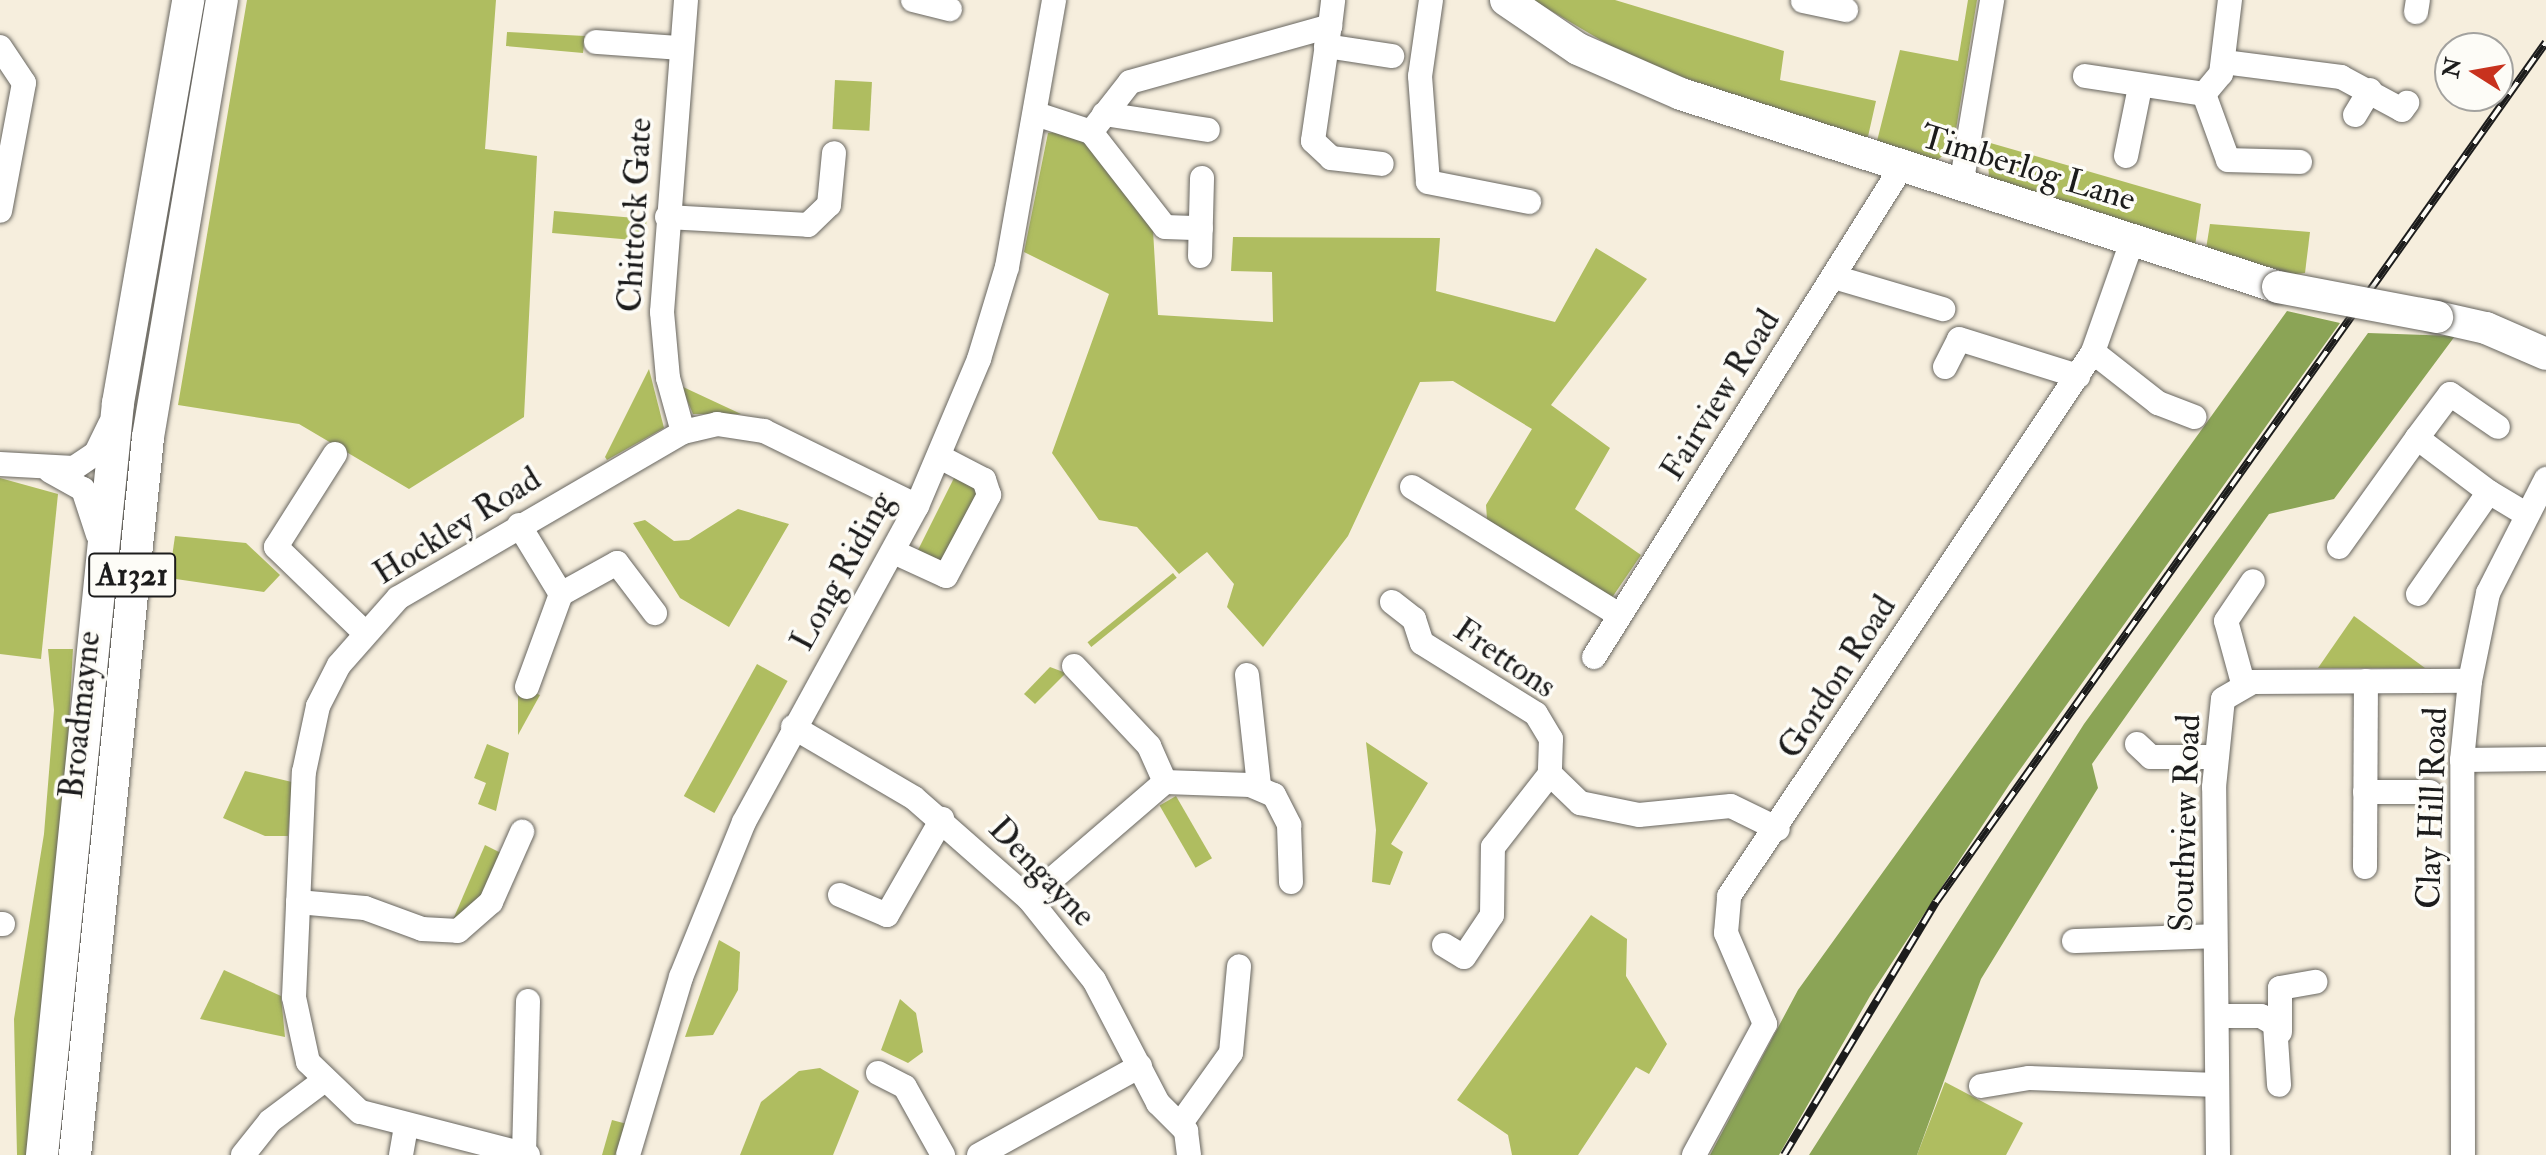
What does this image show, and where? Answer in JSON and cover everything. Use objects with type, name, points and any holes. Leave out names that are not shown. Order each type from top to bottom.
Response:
[{"type":"main road","name":"Broadmayne","points":[[42,1155],[118,403],[188,0]]},
{"type":"main road","name":"Broadmayne","points":[[75,1155],[149,424],[222,0]]},
{"type":"main road","name":"Timberlog Lane","points":[[1506,0],[1631,75],[1901,168],[2278,287],[2437,317],[2546,354]]},
{"type":"street","name":"Chittock Gate","points":[[683,432],[663,346],[667,217],[686,0]]},
{"type":"street","points":[[913,0],[950,9]]},
{"type":"street","name":"Long Riding","points":[[628,1155],[700,928],[793,727],[894,552],[940,457],[1007,267],[1054,0]]},
{"type":"street","points":[[1431,0],[1420,76],[1428,182],[1529,202]]},
{"type":"street","points":[[1961,186],[1992,0]]},
{"type":"street","points":[[2204,94],[2224,62],[2230,0]]},
{"type":"street","points":[[1803,1],[1834,6]]},
{"type":"street","points":[[1098,123],[1142,77],[1330,23],[1392,56]]},
{"type":"street","points":[[1330,23],[1313,141],[1331,158],[1382,164]]},
{"type":"street","points":[[596,42],[680,48]]},
{"type":"street","points":[[0,47],[24,83],[0,211]]},
{"type":"street","points":[[2224,62],[2341,77],[2402,110],[2407,103]]},
{"type":"street","points":[[2085,76],[2140,87],[2204,94]]},
{"type":"street","points":[[2126,156],[2140,87]]},
{"type":"street","points":[[2355,115],[2370,90]]},
{"type":"street","points":[[2204,94],[2228,160],[2300,162]]},
{"type":"street","points":[[1036,114],[1098,123],[1208,130]]},
{"type":"street","points":[[1098,123],[1165,227],[1201,228]]},
{"type":"street","points":[[667,217],[808,225],[829,205],[834,153]]},
{"type":"street","name":"Fairview Road","points":[[1594,657],[1901,168]]},
{"type":"street","points":[[1200,256],[1202,178]]},
{"type":"street","name":"Gordon Road","points":[[1694,1155],[1762,1039],[1764,1011],[1726,933],[1724,909],[2093,352],[2132,241]]},
{"type":"street","points":[[1834,277],[1943,309]]},
{"type":"street","points":[[1945,367],[1959,339],[2078,376]]},
{"type":"street","points":[[2093,352],[2158,403],[2194,417]]},
{"type":"street","points":[[2339,547],[2450,394],[2498,427]]},
{"type":"street","points":[[0,464],[48,470],[74,468],[96,453],[118,403]]},
{"type":"street","name":"Hockley Road","points":[[526,1154],[360,1112],[322,1082],[297,1033],[298,902],[309,740],[339,665],[364,632],[398,598],[683,432],[717,424],[764,431],[917,506]]},
{"type":"street","points":[[2417,438],[2489,492],[2524,513]]},
{"type":"street","points":[[335,454],[276,547],[364,632]]},
{"type":"street","points":[[894,552],[946,576],[989,495],[984,480],[940,457]]},
{"type":"street","points":[[48,470],[75,482],[89,500],[99,572]]},
{"type":"street","name":"Clay Hill Road","points":[[2463,1155],[2462,760],[2470,681],[2488,593],[2524,513],[2546,479]]},
{"type":"street","points":[[1412,487],[1619,615]]},
{"type":"street","points":[[2418,594],[2489,492]]},
{"type":"street","points":[[519,525],[561,594]]},
{"type":"street","points":[[527,687],[561,594],[617,563],[655,613]]},
{"type":"street","points":[[2243,683],[2226,621],[2253,581]]},
{"type":"street","name":"Frettons","points":[[1392,602],[1414,619],[1422,643],[1536,714],[1551,739],[1550,774]]},
{"type":"street","points":[[1074,666],[1149,746],[1165,782]]},
{"type":"street","points":[[1247,675],[1259,786],[1285,813],[1291,882]]},
{"type":"street","points":[[2365,867],[2366,681]]},
{"type":"street","name":"Southview Road","points":[[2218,1155],[2214,757],[2223,699],[2243,683],[2470,681]]},
{"type":"street","name":"Dengayne","points":[[793,727],[942,819],[1029,899],[1094,980],[1158,1103],[1181,1123],[1189,1155]]},
{"type":"street","points":[[2137,744],[2151,757],[2214,757]]},
{"type":"street","points":[[2462,760],[2546,759]]},
{"type":"street","points":[[1444,945],[1464,957],[1492,915],[1493,847],[1550,774],[1580,803],[1607,811],[1639,815],[1712,804],[1778,829]]},
{"type":"street","points":[[1029,899],[1165,782],[1259,786]]},
{"type":"street","points":[[2365,792],[2430,792]]},
{"type":"street","points":[[840,895],[887,915],[942,819]]},
{"type":"street","points":[[298,902],[365,908],[422,929],[458,931],[491,902],[522,832]]},
{"type":"street","points":[[2074,941],[2215,936]]},
{"type":"street","points":[[1181,1123],[1231,1053],[1239,966]]},
{"type":"street","points":[[2279,1085],[2280,988],[2315,982]]},
{"type":"street","points":[[526,1154],[528,1001]]},
{"type":"street","points":[[2217,1016],[2261,1016],[2280,1032]]},
{"type":"street","points":[[979,1155],[1140,1066]]},
{"type":"street","points":[[878,1073],[905,1087],[943,1155]]},
{"type":"street","points":[[1981,1086],[2029,1078],[2217,1085]]},
{"type":"street","points":[[243,1155],[270,1121],[322,1082]]},
{"type":"street","points":[[401,1155],[406,1126]]},
{"type":"green space","points":[[247,0],[496,0],[485,149],[537,156],[524,417],[409,489],[299,424],[178,405]]},
{"type":"green space","points":[[1533,0],[1615,0],[1784,51],[1780,80],[1876,101],[1867,141],[1636,61]]},
{"type":"green space","points":[[1968,0],[1977,0],[1953,148],[1936,161],[1876,145],[1900,50],[1958,61]]},
{"type":"green space","points":[[507,32],[585,36],[583,53],[506,46]]},
{"type":"green space","points":[[835,80],[872,82],[869,131],[832,129]]},
{"type":"green space","points":[[1063,131],[1085,141],[1153,230],[1158,315],[1273,322],[1272,272],[1231,271],[1233,237],[1440,238],[1436,291],[1555,322],[1596,248],[1647,279],[1551,405],[1610,448],[1575,509],[1641,555],[1609,602],[1488,533],[1486,505],[1532,429],[1453,381],[1420,382],[1348,536],[1263,647],[1227,607],[1234,584],[1207,552],[1179,574],[1137,527],[1099,520],[1052,453],[1109,294],[1024,252],[1048,133]]},
{"type":"green space","points":[[1987,142],[2201,204],[2195,246],[1989,178]]},
{"type":"green space","points":[[554,211],[647,219],[645,241],[552,233]]},
{"type":"green space","points":[[2210,224],[2310,232],[2305,273],[2288,275],[2206,249]]},
{"type":"green space","points":[[2287,311],[2340,323],[2009,785],[1870,996],[1779,1155],[1710,1155],[1798,990]]},
{"type":"green space","points":[[2368,333],[2455,336],[2334,499],[2269,514],[2092,764],[2098,788],[1981,979],[1917,1155],[1809,1155],[2084,724]]},
{"type":"green space","points":[[649,369],[664,428],[607,460],[605,457]]},
{"type":"green space","points":[[681,386],[741,414],[693,414]]},
{"type":"green space","points":[[957,472],[981,484],[950,567],[914,558]]},
{"type":"green space","points":[[0,478],[58,494],[41,659],[0,654]]},
{"type":"green space","points":[[738,509],[789,524],[729,627],[680,598],[633,523],[645,520],[674,541],[689,540]]},
{"type":"green space","points":[[175,536],[246,543],[280,575],[264,592],[169,578]]},
{"type":"green space","points":[[1173,573],[1177,578],[1091,647],[1088,642]]},
{"type":"green space","points":[[2354,616],[2425,668],[2318,668]]},
{"type":"green space","points":[[48,649],[73,649],[66,776],[35,1155],[17,1155],[14,1019],[44,834],[54,710]]},
{"type":"green space","points":[[757,664],[788,681],[714,813],[684,796]]},
{"type":"green space","points":[[1050,667],[1066,673],[1035,704],[1024,694]]},
{"type":"green space","points":[[518,686],[540,695],[518,735]]},
{"type":"green space","points":[[1366,742],[1428,783],[1391,844],[1403,852],[1390,885],[1372,882],[1376,830]]},
{"type":"green space","points":[[487,744],[509,753],[496,811],[478,804],[486,783],[474,778]]},
{"type":"green space","points":[[245,771],[292,782],[288,836],[265,836],[223,818]]},
{"type":"green space","points":[[1176,796],[1212,858],[1196,868],[1160,806]]},
{"type":"green space","points":[[485,845],[501,853],[481,896],[452,922]]},
{"type":"green space","points":[[1591,915],[1627,939],[1626,976],[1667,1044],[1649,1074],[1636,1067],[1578,1155],[1512,1155],[1508,1135],[1457,1100]]},
{"type":"green space","points":[[719,940],[740,952],[738,990],[713,1035],[685,1037]]},
{"type":"green space","points":[[224,970],[281,996],[285,1037],[200,1019]]},
{"type":"green space","points":[[900,999],[916,1013],[923,1052],[908,1063],[881,1050]]},
{"type":"green space","points":[[820,1068],[859,1091],[833,1155],[740,1155],[761,1102],[799,1071]]},
{"type":"green space","points":[[1945,1082],[2023,1123],[2006,1155],[1917,1155]]},
{"type":"green space","points":[[612,1120],[627,1124],[619,1155],[602,1155]]},
{"type":"railway","points":[[1784,1155],[1936,902],[2546,42]]}]
